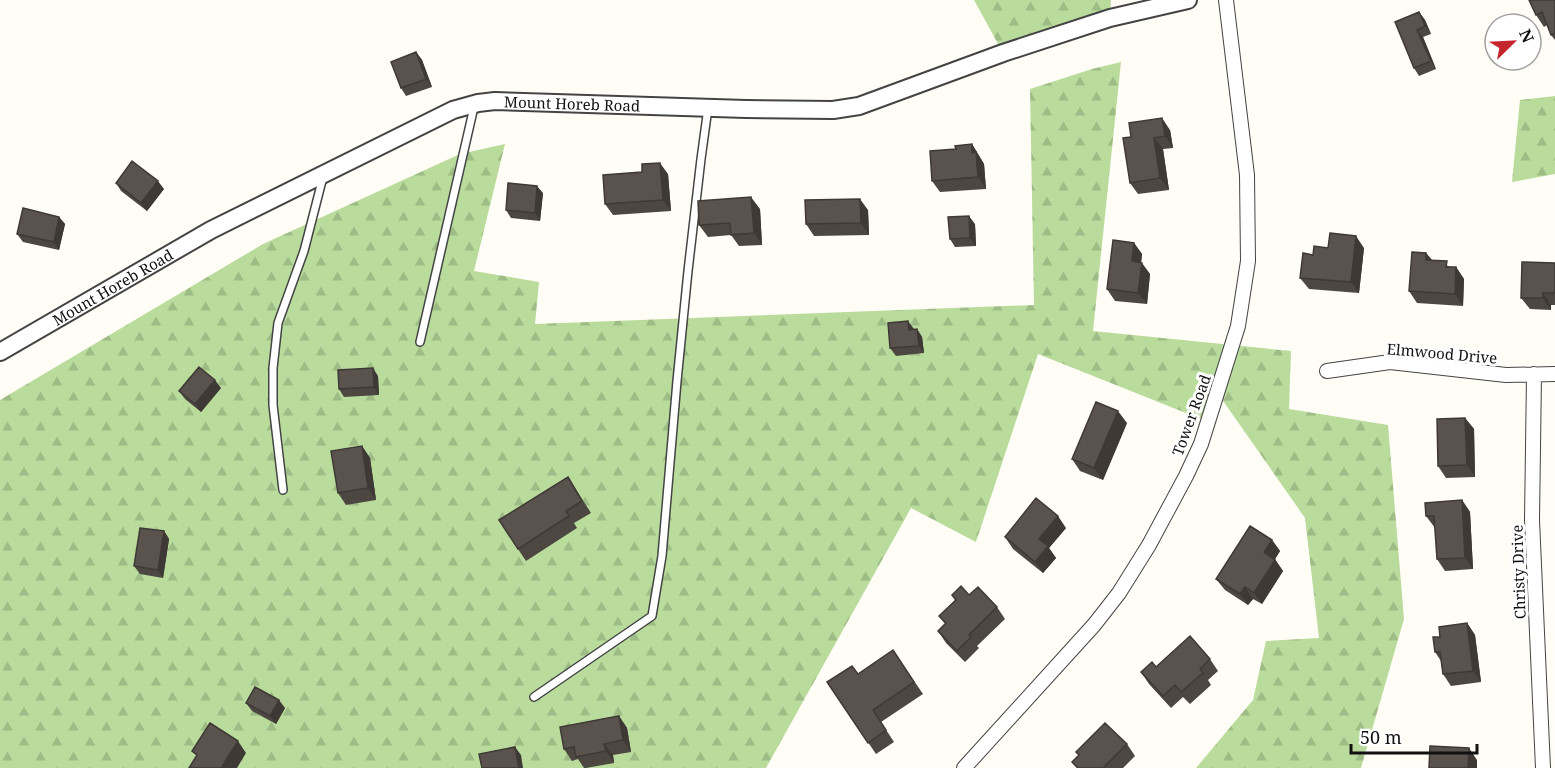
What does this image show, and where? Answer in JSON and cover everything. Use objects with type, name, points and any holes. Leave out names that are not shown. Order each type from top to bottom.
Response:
[{"type":"street","name":"Mount Horeb Road","points":[[0,352],[211,230],[453,110],[495,101],[833,110],[859,106],[1003,53],[1110,18],[1188,0]]},
{"type":"street","name":"Tower Road","points":[[963,768],[1088,631],[1119,593],[1149,545],[1201,444],[1238,326],[1248,261],[1247,175],[1226,0]]},
{"type":"street","name":"Elmwood Drive","points":[[1327,371],[1390,362],[1506,375],[1555,374]]},
{"type":"street","name":"Christy Drive","points":[[1534,374],[1532,520],[1543,768]]},
{"type":"lane","points":[[420,342],[474,104]]},
{"type":"lane","points":[[534,697],[652,616],[662,556],[685,304],[708,108]]},
{"type":"lane","points":[[283,490],[273,405],[273,368],[278,323],[304,251],[324,174]]},
{"type":"green space","points":[[974,0],[1111,0],[1110,18],[1003,53]]},
{"type":"green space","points":[[1121,62],[1093,331],[1291,351],[1289,409],[1388,425],[1404,619],[1361,768],[1196,768],[1253,700],[1266,641],[1319,638],[1305,518],[1221,398],[1211,423],[1038,354],[976,542],[911,508],[766,768],[0,768],[0,400],[263,244],[460,154],[505,144],[474,271],[539,282],[535,324],[1034,305],[1030,89]]},
{"type":"green space","points":[[1555,96],[1555,174],[1512,182],[1520,100]]},
{"type":"building","points":[[1529,0],[1555,0],[1555,33],[1551,35],[1543,12],[1535,12]]},
{"type":"building","points":[[1419,12],[1425,26],[1417,30],[1431,61],[1414,68],[1395,22]]},
{"type":"building","points":[[416,52],[426,79],[401,88],[391,62]]},
{"type":"building","points":[[1162,118],[1165,136],[1154,138],[1160,178],[1130,183],[1123,138],[1131,137],[1129,123]]},
{"type":"building","points":[[972,144],[972,153],[976,152],[978,177],[932,181],[930,151],[956,149],[955,146]]},
{"type":"building","points":[[132,161],[158,181],[141,203],[116,183]]},
{"type":"building","points":[[660,163],[663,200],[605,204],[603,175],[642,172],[642,164]]},
{"type":"building","points":[[508,183],[537,186],[535,213],[506,210]]},
{"type":"building","points":[[751,197],[754,233],[731,235],[730,223],[699,225],[698,201]]},
{"type":"building","points":[[860,199],[861,223],[806,224],[805,200]]},
{"type":"building","points":[[23,208],[59,217],[54,242],[17,234]]},
{"type":"building","points":[[969,216],[970,238],[950,239],[948,217]]},
{"type":"building","points":[[1330,233],[1356,236],[1351,282],[1300,278],[1303,253],[1313,255],[1314,246],[1328,248]]},
{"type":"building","points":[[1113,240],[1134,243],[1132,261],[1142,263],[1138,293],[1107,289]]},
{"type":"building","points":[[1412,252],[1426,253],[1426,260],[1447,261],[1446,267],[1456,267],[1455,294],[1409,291]]},
{"type":"building","points":[[1522,262],[1555,263],[1555,293],[1543,293],[1543,298],[1521,298]]},
{"type":"building","points":[[908,321],[909,330],[917,329],[919,346],[890,348],[888,323]]},
{"type":"building","points":[[199,367],[215,380],[195,404],[179,391]]},
{"type":"building","points":[[373,368],[374,387],[339,389],[338,370]]},
{"type":"building","points":[[1096,402],[1118,411],[1094,468],[1072,459]]},
{"type":"building","points":[[1465,418],[1467,465],[1438,466],[1437,419]]},
{"type":"building","points":[[362,446],[368,488],[338,493],[331,451]]},
{"type":"building","points":[[568,477],[582,501],[566,511],[569,516],[518,549],[499,520]]},
{"type":"building","points":[[1036,498],[1058,516],[1039,539],[1048,546],[1035,562],[1005,537]]},
{"type":"building","points":[[1462,500],[1465,558],[1437,559],[1434,516],[1426,516],[1425,503]]},
{"type":"building","points":[[1250,526],[1272,540],[1264,552],[1275,560],[1254,593],[1245,587],[1240,594],[1216,579]]},
{"type":"building","points":[[140,528],[164,531],[158,570],[134,566]]},
{"type":"building","points":[[961,586],[969,595],[978,587],[997,607],[969,635],[971,637],[957,651],[938,631],[946,623],[939,616],[956,600],[952,595]]},
{"type":"building","points":[[1467,623],[1473,671],[1443,674],[1440,652],[1435,652],[1433,637],[1440,637],[1439,627]]},
{"type":"building","points":[[1190,636],[1210,659],[1200,669],[1203,673],[1181,692],[1175,685],[1163,696],[1141,672],[1152,662],[1156,667]]},
{"type":"building","points":[[893,650],[914,682],[873,710],[886,730],[868,743],[827,682],[852,666],[858,674]]},
{"type":"building","points":[[255,687],[279,700],[270,716],[246,703]]},
{"type":"building","points":[[619,716],[623,740],[604,744],[606,751],[576,757],[574,747],[564,749],[560,727]]},
{"type":"building","points":[[210,723],[238,741],[221,768],[189,768],[197,755],[192,751]]},
{"type":"building","points":[[1105,723],[1127,744],[1103,768],[1078,768],[1072,762],[1079,755],[1076,752]]},
{"type":"building","points":[[1430,746],[1469,748],[1468,768],[1429,768]]},
{"type":"building","points":[[515,747],[519,768],[482,768],[479,754]]}]
